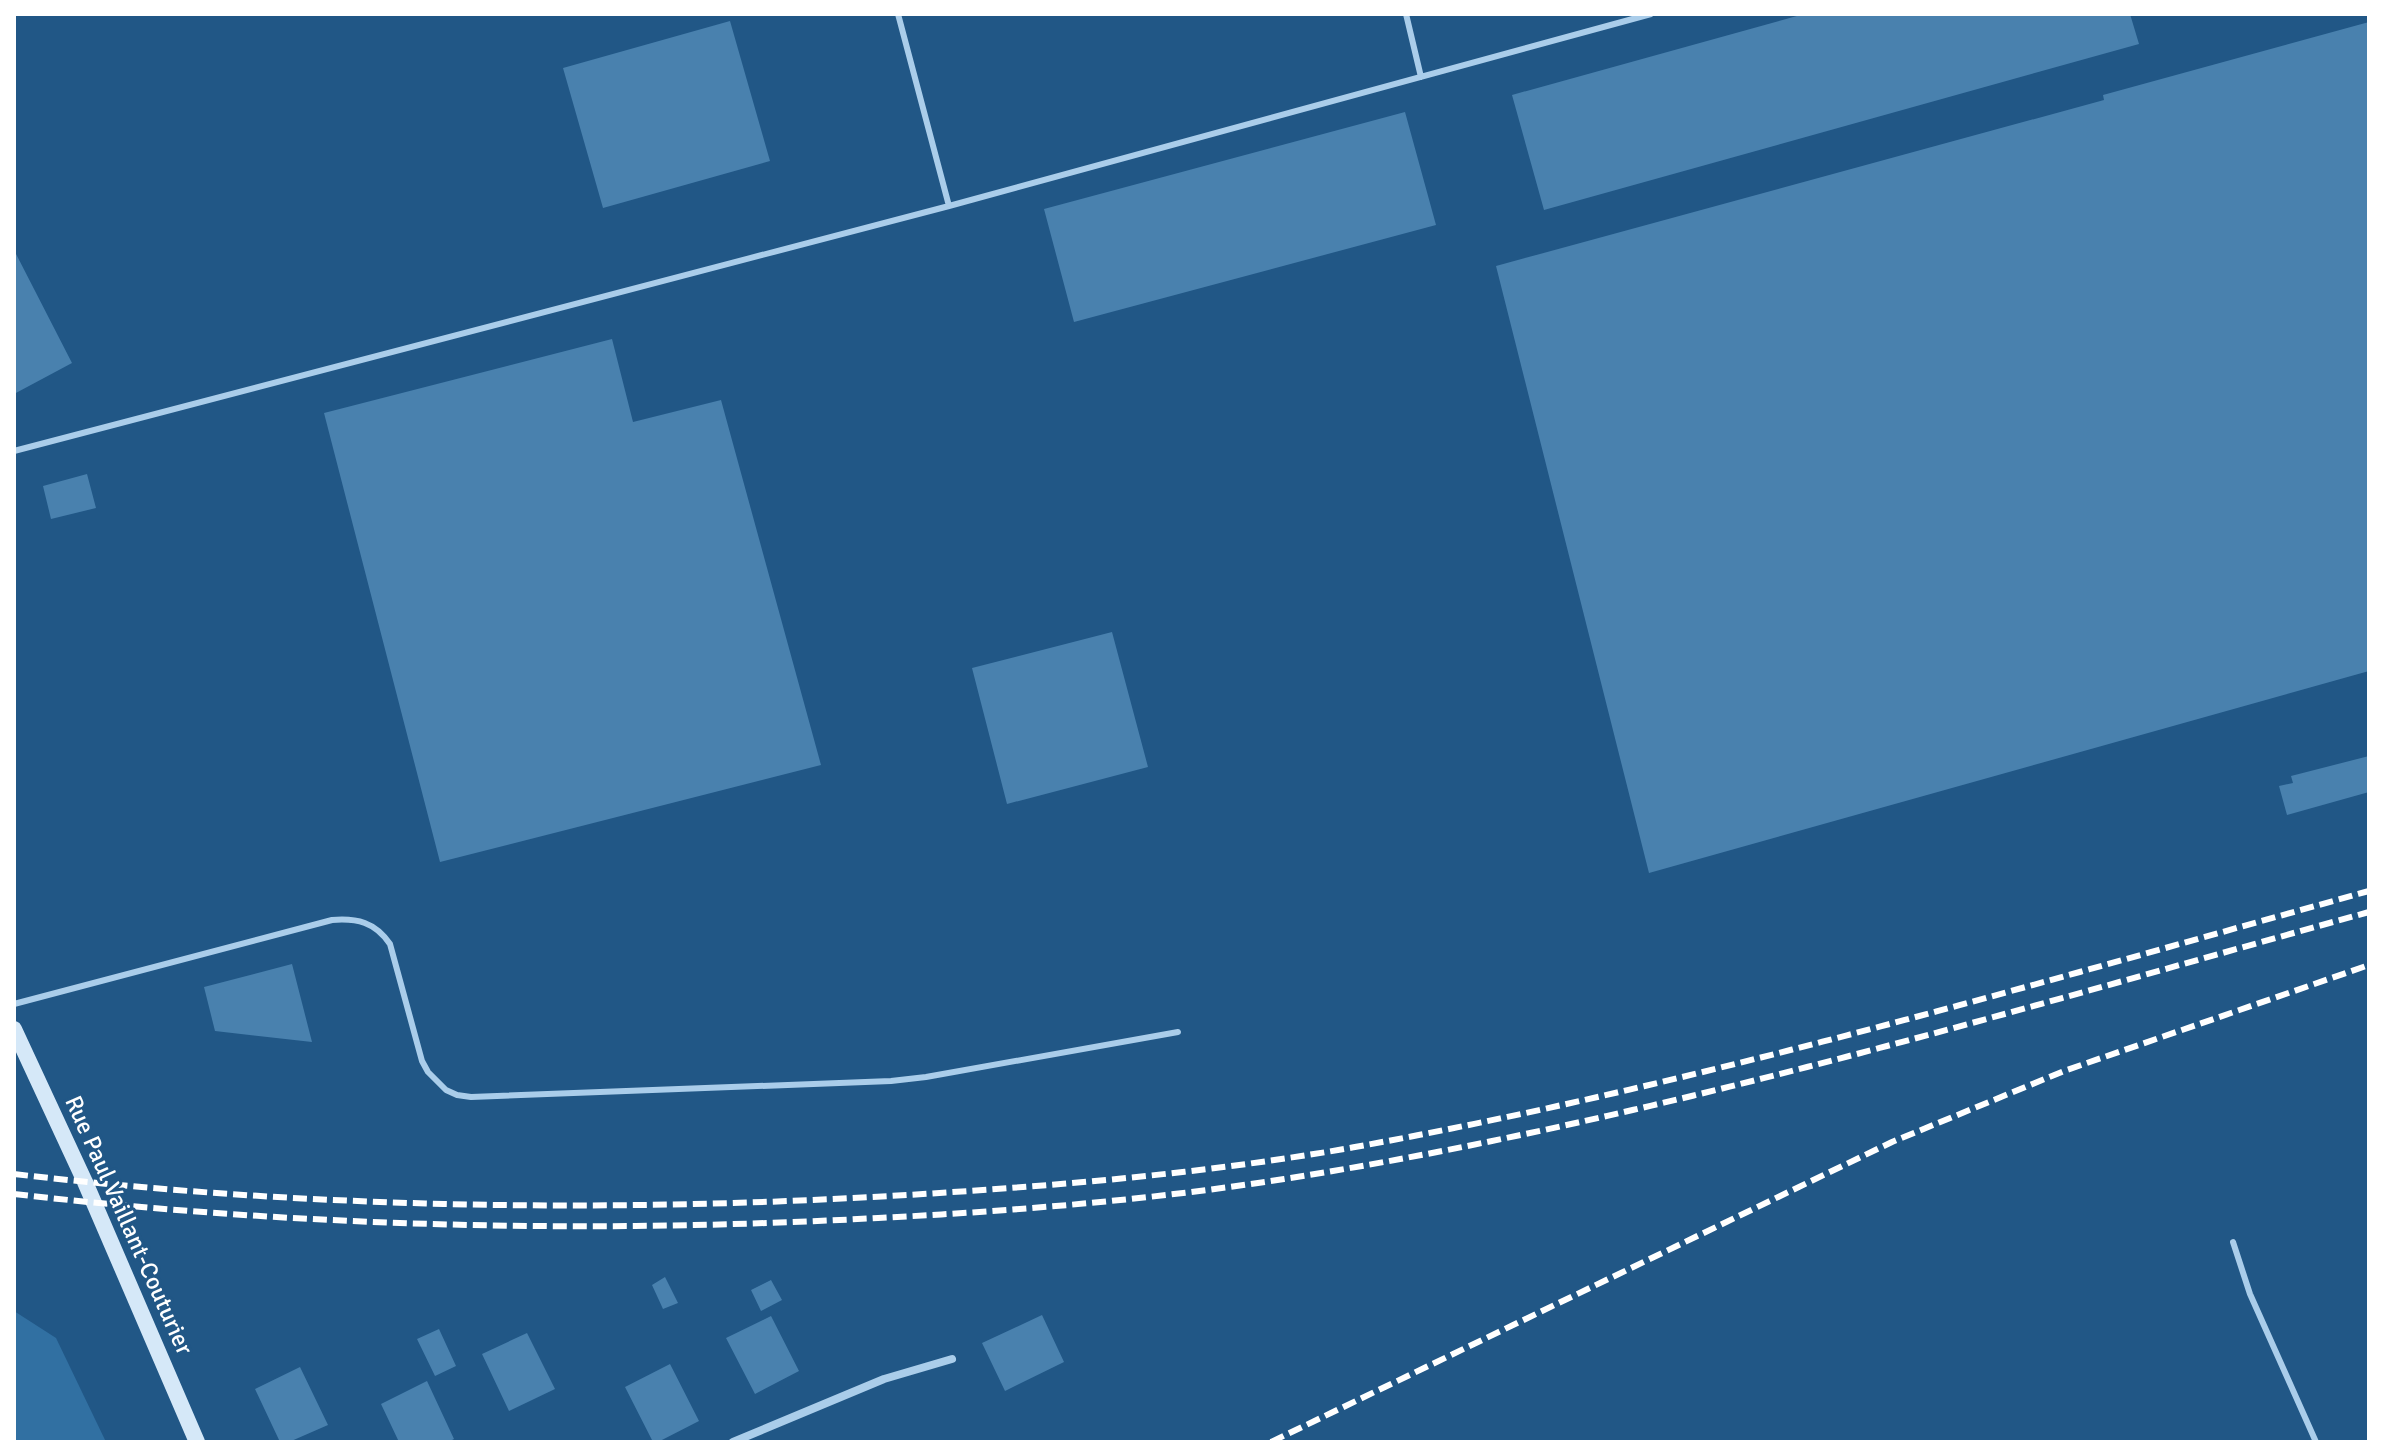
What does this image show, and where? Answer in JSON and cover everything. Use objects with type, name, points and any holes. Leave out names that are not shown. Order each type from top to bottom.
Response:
[{"type":"street","name":"Rue Paul Vaillant-Couturier","points":[[14,1029],[85,1182],[197,1442]]},
{"type":"street","points":[[733,1442],[884,1379],[952,1359]]},
{"type":"lane","points":[[898,14],[949,206]]},
{"type":"lane","points":[[1406,14],[1421,77]]},
{"type":"lane","points":[[14,451],[949,206],[1651,14]]},
{"type":"lane","points":[[14,1004],[344,919],[367,922],[384,935],[390,944],[422,1061],[436,1082],[457,1095],[471,1097],[891,1081],[1178,1032]]},
{"type":"lane","points":[[2233,1242],[2250,1294],[2316,1442]]},
{"type":"shaded area","points":[[14,1311],[56,1338],[106,1442],[14,1442]]},
{"type":"building","points":[[1804,14],[2130,14],[2139,44],[1544,210],[1512,95]]},
{"type":"building","points":[[730,21],[770,161],[603,208],[563,68]]},
{"type":"building","points":[[2369,22],[2369,671],[1649,873],[1496,266],[2104,100],[2103,95]]},
{"type":"building","points":[[1405,112],[1436,225],[1074,322],[1044,209]]},
{"type":"building","points":[[14,250],[72,363],[14,394]]},
{"type":"building","points":[[612,339],[633,422],[721,400],[821,765],[440,862],[324,413]]},
{"type":"building","points":[[87,474],[96,508],[51,519],[43,486]]},
{"type":"building","points":[[1112,632],[1148,767],[1007,804],[972,668]]},
{"type":"building","points":[[2369,756],[2369,792],[2287,815],[2279,786],[2293,783],[2291,776]]},
{"type":"building","points":[[292,964],[312,1042],[215,1031],[204,987]]},
{"type":"building","points":[[665,1277],[678,1303],[663,1309],[652,1285]]},
{"type":"building","points":[[771,1280],[782,1300],[761,1311],[751,1290]]},
{"type":"building","points":[[1042,1315],[1064,1362],[1005,1391],[982,1343]]},
{"type":"building","points":[[771,1316],[799,1371],[755,1394],[726,1338]]},
{"type":"building","points":[[439,1329],[456,1366],[435,1376],[417,1339]]},
{"type":"building","points":[[527,1333],[555,1389],[509,1411],[482,1354]]},
{"type":"building","points":[[670,1364],[699,1421],[653,1442],[625,1387]]},
{"type":"building","points":[[300,1367],[328,1425],[289,1442],[280,1442],[255,1389]]},
{"type":"building","points":[[427,1381],[454,1439],[448,1442],[399,1442],[381,1404]]},
{"type":"railway","points":[[14,1174],[232,1194],[342,1200],[671,1205],[890,1196],[1174,1173],[1344,1149],[1603,1096],[1860,1032],[2369,891]]},
{"type":"railway","points":[[14,1194],[229,1214],[553,1226],[662,1226],[878,1218],[1133,1199],[1284,1179],[1559,1127],[1831,1061],[2369,912]]},
{"type":"railway","points":[[1271,1442],[1892,1142],[2064,1071],[2369,965]]}]
